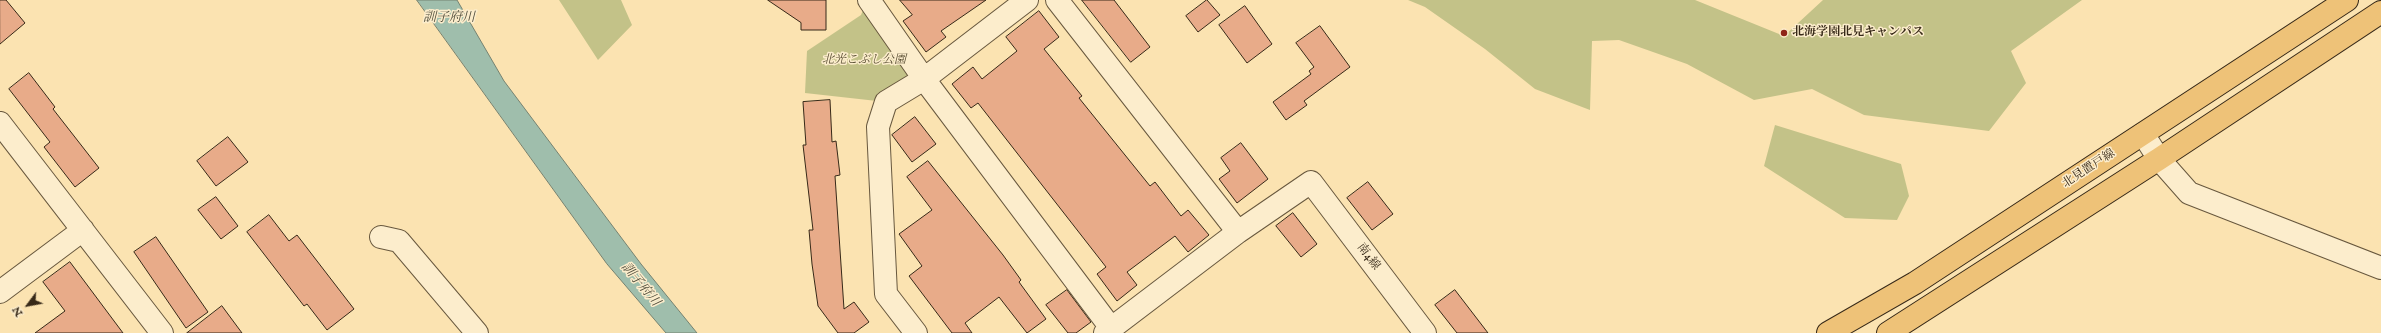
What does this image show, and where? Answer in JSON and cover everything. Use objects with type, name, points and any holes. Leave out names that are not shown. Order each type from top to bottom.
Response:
[{"type":"main road","name":"北見置戸線","points":[[1828,333],[1915,283],[2347,0]]},
{"type":"main road","points":[[1888,333],[2159,159],[2381,12]]},
{"type":"street","points":[[869,0],[924,79],[1108,331],[1238,232],[1057,0]]},
{"type":"street","points":[[916,333],[886,294],[878,127],[886,102],[924,79],[1027,0]]},
{"type":"street","points":[[0,123],[162,333]]},
{"type":"street","points":[[2143,134],[2159,159],[2188,193],[2381,268]]},
{"type":"street","name":"南4線","points":[[1238,232],[1311,182],[1425,333]]},
{"type":"street","points":[[0,292],[83,230]]},
{"type":"street","points":[[381,237],[399,241],[477,333]]},
{"type":"green space","points":[[559,0],[621,0],[632,25],[598,60]]},
{"type":"green space","name":"北光こぶし公園","points":[[867,0],[924,79],[886,102],[805,93],[807,51],[861,15]]},
{"type":"green space","points":[[1408,0],[1695,0],[1784,36],[1823,0],[2082,0],[2011,51],[2026,83],[1989,131],[1864,115],[1812,89],[1754,100],[1687,64],[1619,40],[1592,41],[1590,110],[1535,89],[1485,49],[1425,7]]},
{"type":"green space","points":[[1775,125],[1901,164],[1909,196],[1897,220],[1845,218],[1764,166]]},
{"type":"water","name":"訓子府川","points":[[417,0],[457,0],[504,81],[641,264],[697,333],[666,333],[607,264]]},
{"type":"building","points":[[0,0],[6,0],[25,23],[0,44]]},
{"type":"building","points":[[768,0],[826,0],[826,30],[801,30],[801,23]]},
{"type":"building","points":[[900,0],[986,0],[941,31],[946,37],[926,52],[903,21],[912,15]]},
{"type":"building","points":[[1082,0],[1114,0],[1150,47],[1131,62]]},
{"type":"building","points":[[1207,0],[1220,15],[1198,32],[1186,16]]},
{"type":"building","points":[[1245,6],[1272,44],[1247,63],[1219,25]]},
{"type":"building","points":[[1039,11],[1059,37],[1044,49],[1082,96],[1079,98],[1150,186],[1155,182],[1181,216],[1188,210],[1209,235],[1188,252],[1175,236],[1127,272],[1137,285],[1117,301],[1097,274],[1106,267],[978,103],[971,108],[952,84],[973,67],[982,79],[1017,51],[1006,37]]},
{"type":"building","points":[[1320,26],[1350,67],[1304,101],[1307,105],[1286,120],[1273,102],[1311,74],[1309,71],[1314,67],[1296,43]]},
{"type":"building","points":[[29,73],[55,107],[53,109],[99,168],[75,187],[44,147],[50,142],[9,89]]},
{"type":"building","points":[[830,100],[832,142],[836,141],[840,175],[835,176],[844,309],[854,302],[869,322],[854,333],[838,333],[818,306],[812,264],[809,230],[813,230],[803,145],[806,145],[803,102]]},
{"type":"building","points":[[915,117],[936,144],[912,162],[892,135]]},
{"type":"building","points":[[228,137],[248,162],[216,186],[197,161]]},
{"type":"building","points":[[1241,143],[1268,179],[1237,203],[1219,179],[1230,171],[1221,158]]},
{"type":"building","points":[[928,161],[1003,255],[1021,280],[1019,282],[1046,319],[1027,333],[999,297],[965,323],[972,333],[952,333],[909,276],[922,266],[899,234],[932,210],[907,177]]},
{"type":"building","points":[[1368,182],[1393,214],[1372,230],[1347,198]]},
{"type":"building","points":[[216,197],[238,226],[221,239],[198,210]]},
{"type":"building","points":[[1293,213],[1317,244],[1301,257],[1276,226]]},
{"type":"building","points":[[269,215],[289,241],[297,235],[354,309],[327,330],[307,304],[304,306],[247,232]]},
{"type":"building","points":[[156,237],[208,312],[186,328],[134,252]]},
{"type":"building","points":[[70,262],[123,333],[35,333],[65,311],[43,282]]},
{"type":"building","points":[[1067,290],[1091,322],[1076,333],[1068,333],[1046,305]]},
{"type":"building","points":[[1455,290],[1488,333],[1457,333],[1435,305]]},
{"type":"building","points":[[222,306],[242,333],[187,333]]},
{"type":"place","name":"北海学園北見キャンパス","points":[[1784,33]]}]
